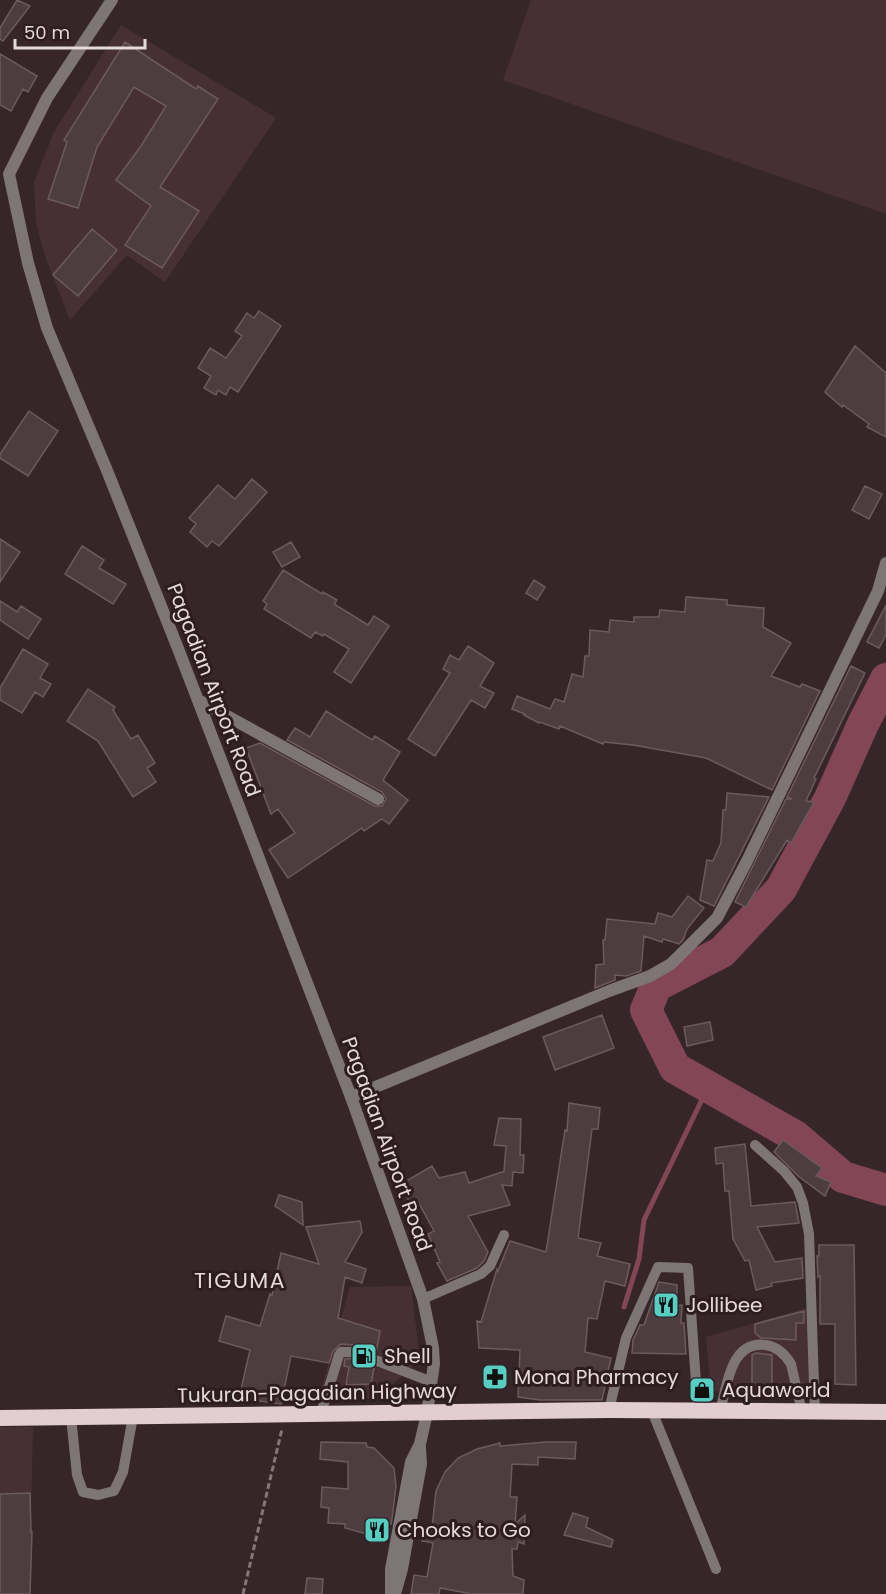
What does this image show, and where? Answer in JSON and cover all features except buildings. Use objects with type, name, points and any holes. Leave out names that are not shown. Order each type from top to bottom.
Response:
[{"type":"highway","name":"Tukuran-Pagadian Highway","points":[[0,1418],[609,1410],[886,1412]]},
{"type":"street","name":"Pagadian Airport Road","points":[[112,0],[46,98],[4,178],[47,328],[106,468],[198,700],[351,1097],[423,1299],[433,1348],[432,1382],[420,1444],[411,1462],[404,1530],[391,1569],[393,1594]]},
{"type":"street","points":[[351,1097],[651,976],[670,964],[690,945],[717,918],[747,861],[878,591],[886,563]]},
{"type":"street","points":[[198,700],[378,800]]},
{"type":"lane","points":[[755,1144],[784,1171],[796,1187],[803,1203],[809,1233],[808,1413]]},
{"type":"lane","points":[[423,1299],[481,1274],[490,1266],[504,1235]]},
{"type":"lane","points":[[609,1410],[626,1338],[658,1267],[688,1268],[698,1411]]},
{"type":"lane","points":[[720,1411],[734,1361],[745,1349],[761,1344],[776,1348],[787,1357],[808,1413]]},
{"type":"lane","points":[[321,1413],[339,1354],[345,1351],[352,1352]]},
{"type":"lane","points":[[375,1360],[432,1382]]},
{"type":"lane","points":[[652,1411],[716,1569]]},
{"type":"lane","points":[[71,1417],[77,1475],[83,1492],[98,1495],[114,1491],[123,1472],[133,1416]]},
{"type":"path","points":[[243,1594],[286,1413]]},
{"type":"shaded area","points":[[531,0],[886,0],[886,214],[503,80]]},
{"type":"shaded area","points":[[121,25],[276,118],[165,282],[127,255],[70,320],[45,256],[36,223],[34,182],[54,132]]},
{"type":"shaded area","points":[[411,1286],[420,1360],[377,1398],[318,1401],[350,1287]]},
{"type":"shaded area","points":[[810,1307],[810,1392],[711,1391],[706,1337]]},
{"type":"shaded area","points":[[0,1427],[33,1427],[29,1594],[0,1594]]},
{"type":"waterway","points":[[886,679],[830,798],[781,889],[722,952],[656,986],[646,1010],[675,1068],[795,1136],[843,1177],[886,1190]]},
{"type":"waterway","points":[[624,1307],[639,1259],[644,1220],[708,1087]]},
{"type":"place","name":"Jollibee","points":[[666,1305]]},
{"type":"place","name":"Shell","points":[[364,1356]]},
{"type":"place","name":"Mona Pharmacy","points":[[495,1377]]},
{"type":"place","name":"Aquaworld","points":[[702,1390]]},
{"type":"place","name":"Chooks to Go","points":[[377,1530]]},
{"type":"district","name":"TIGUMA","points":[[240,1280]]}]
